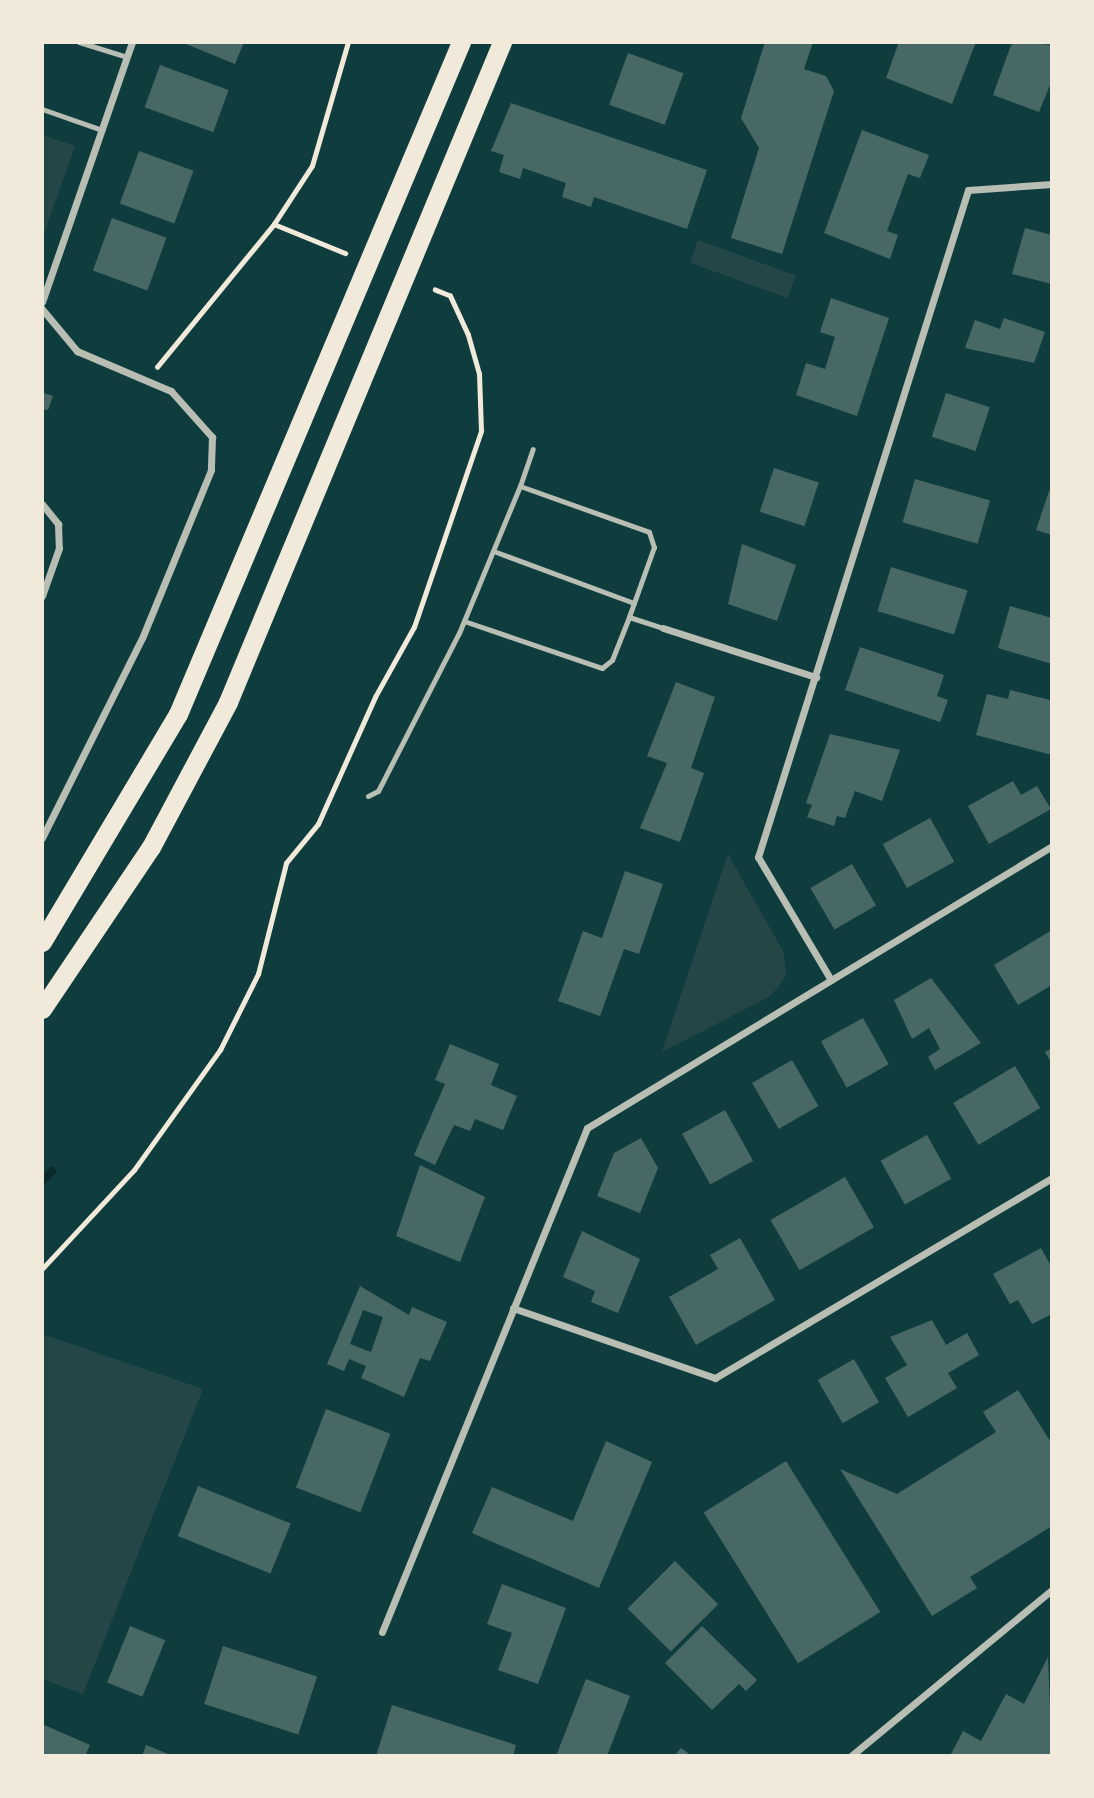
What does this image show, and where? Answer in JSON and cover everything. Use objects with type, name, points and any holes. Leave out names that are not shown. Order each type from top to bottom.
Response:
[{"type":"highway","points":[[42,942],[178,714],[461,42]]},
{"type":"highway","points":[[42,1009],[150,846],[228,702],[502,42]]},
{"type":"street","points":[[42,302],[132,42]]},
{"type":"street","points":[[831,980],[758,857],[968,190],[1052,184]]},
{"type":"street","points":[[42,309],[77,351],[147,380],[197,412],[212,437],[211,470],[143,636],[42,838]]},
{"type":"street","points":[[42,504],[58,524],[59,548],[42,596]]},
{"type":"street","points":[[663,628],[816,677]]},
{"type":"street","points":[[382,1632],[587,1128],[1052,846]]},
{"type":"street","points":[[513,1308],[715,1378],[1052,1178]]},
{"type":"street","points":[[851,1756],[1052,1590]]},
{"type":"lane","points":[[79,42],[127,57]]},
{"type":"lane","points":[[42,109],[102,130]]},
{"type":"lane","points":[[368,796],[378,791],[464,621],[496,552],[533,449]]},
{"type":"lane","points":[[464,621],[602,668],[612,660],[654,547],[649,532],[520,486]]},
{"type":"lane","points":[[496,552],[634,603]]},
{"type":"lane","points":[[629,617],[663,628]]},
{"type":"path","points":[[147,380],[274,224],[312,166],[348,42]]},
{"type":"path","points":[[274,224],[345,253]]},
{"type":"path","points":[[42,1269],[134,1170],[220,1050],[258,974],[286,863],[318,824],[375,697],[414,627],[481,431],[479,374],[468,335],[450,296],[435,290]]},
{"type":"shaded area","points":[[42,135],[75,146],[42,239]]},
{"type":"shaded area","points":[[698,240],[796,276],[788,298],[690,263]]},
{"type":"shaded area","points":[[728,854],[784,953],[786,976],[771,996],[662,1052]]},
{"type":"shaded area","points":[[42,1334],[203,1389],[83,1694],[42,1679]]},
{"type":"building","points":[[181,42],[244,42],[235,64]]},
{"type":"building","points":[[765,42],[813,42],[804,69],[826,76],[834,91],[782,254],[731,238],[759,148],[741,118]]},
{"type":"building","points":[[899,42],[976,42],[952,104],[886,78]]},
{"type":"building","points":[[1020,42],[1052,45],[1052,80],[1039,112],[993,95],[1011,45]]},
{"type":"building","points":[[628,53],[683,73],[665,125],[609,105]]},
{"type":"building","points":[[160,65],[229,90],[213,132],[145,107]]},
{"type":"building","points":[[511,103],[707,170],[687,229],[594,197],[591,207],[562,197],[566,183],[523,168],[520,179],[499,172],[504,155],[491,151]]},
{"type":"building","points":[[862,130],[929,155],[920,178],[908,174],[887,231],[898,235],[890,259],[824,233]]},
{"type":"building","points":[[139,151],[194,171],[174,223],[120,204]]},
{"type":"building","points":[[112,218],[167,238],[147,290],[93,271]]},
{"type":"building","points":[[1025,228],[1052,235],[1052,284],[1012,274]]},
{"type":"building","points":[[831,298],[889,318],[857,416],[796,395],[806,363],[825,369],[835,337],[820,332]]},
{"type":"building","points":[[1004,318],[1045,332],[1034,363],[965,348],[975,320],[1000,329]]},
{"type":"building","points":[[44,393],[53,396],[48,410],[42,409]]},
{"type":"building","points":[[946,393],[990,407],[976,451],[932,437]]},
{"type":"building","points":[[774,468],[819,483],[804,526],[760,512]]},
{"type":"building","points":[[915,479],[990,500],[978,544],[903,522]]},
{"type":"building","points":[[1049,491],[1052,492],[1052,535],[1036,530]]},
{"type":"building","points":[[742,544],[796,565],[777,621],[728,604]]},
{"type":"building","points":[[891,567],[968,590],[954,634],[878,611]]},
{"type":"building","points":[[1010,606],[1052,618],[1052,664],[998,648]]},
{"type":"building","points":[[860,647],[944,675],[937,696],[948,700],[940,722],[845,690]]},
{"type":"building","points":[[676,682],[715,697],[691,768],[704,773],[680,842],[640,828],[667,763],[647,756]]},
{"type":"building","points":[[1010,690],[1050,700],[1052,755],[976,735],[987,694],[1008,699]]},
{"type":"building","points":[[830,734],[900,750],[882,801],[855,791],[845,818],[837,816],[834,826],[807,817],[812,805],[806,803]]},
{"type":"building","points":[[1013,781],[1021,795],[1037,786],[1051,809],[989,844],[968,806]]},
{"type":"building","points":[[930,818],[954,862],[907,888],[883,844]]},
{"type":"building","points":[[852,864],[876,906],[834,930],[810,888]]},
{"type":"building","points":[[625,871],[663,884],[639,954],[624,949],[600,1016],[558,1001],[583,931],[602,938]]},
{"type":"building","points":[[1052,930],[1052,985],[1018,1005],[994,965]]},
{"type":"building","points":[[931,978],[981,1043],[935,1070],[928,1057],[940,1049],[929,1028],[912,1039],[894,1000]]},
{"type":"building","points":[[863,1018],[889,1064],[847,1088],[821,1041]]},
{"type":"building","points":[[450,1044],[499,1064],[491,1085],[517,1096],[503,1130],[475,1119],[470,1131],[454,1125],[435,1165],[414,1155],[445,1084],[435,1080]]},
{"type":"building","points":[[1052,1048],[1052,1064],[1045,1052]]},
{"type":"building","points":[[792,1060],[819,1106],[779,1129],[752,1083]]},
{"type":"building","points":[[1015,1066],[1040,1108],[979,1145],[953,1103]]},
{"type":"building","points":[[725,1110],[753,1161],[710,1184],[682,1134]]},
{"type":"building","points":[[927,1135],[951,1179],[905,1204],[881,1161]]},
{"type":"building","points":[[641,1138],[658,1168],[640,1213],[597,1196],[614,1153]]},
{"type":"building","points":[[420,1165],[485,1197],[460,1262],[396,1236]]},
{"type":"building","points":[[845,1177],[874,1227],[800,1270],[771,1220]]},
{"type":"building","points":[[582,1231],[640,1259],[618,1313],[591,1302],[595,1291],[563,1277]]},
{"type":"building","points":[[740,1238],[775,1300],[696,1345],[669,1297],[718,1269],[710,1255]]},
{"type":"building","points":[[1041,1248],[1052,1268],[1052,1314],[1032,1324],[1018,1300],[1010,1304],[993,1274]]},
{"type":"building","points":[[360,1286],[409,1315],[412,1307],[447,1322],[430,1361],[420,1358],[404,1397],[361,1378],[366,1366],[349,1359],[344,1371],[327,1364]],"holes":[[[363,1310],[383,1317],[371,1352],[350,1344]]]},
{"type":"building","points":[[932,1320],[946,1345],[967,1333],[979,1355],[948,1373],[957,1388],[908,1417],[885,1378],[907,1365],[890,1337]]},
{"type":"building","points":[[854,1359],[879,1402],[843,1423],[818,1380]]},
{"type":"building","points":[[1018,1390],[1052,1444],[1052,1526],[970,1577],[977,1588],[932,1616],[840,1469],[897,1494],[996,1432],[983,1412]]},
{"type":"building","points":[[326,1409],[390,1434],[360,1512],[296,1487]]},
{"type":"building","points":[[606,1441],[652,1462],[599,1588],[472,1533],[492,1487],[573,1521]]},
{"type":"building","points":[[786,1461],[880,1612],[798,1663],[704,1512]]},
{"type":"building","points":[[198,1486],[291,1523],[270,1574],[178,1536]]},
{"type":"building","points":[[675,1561],[718,1604],[671,1652],[628,1608]]},
{"type":"building","points":[[502,1584],[566,1608],[538,1684],[498,1670],[512,1633],[487,1624]]},
{"type":"building","points":[[130,1626],[165,1640],[142,1697],[107,1683]]},
{"type":"building","points":[[702,1626],[757,1680],[746,1691],[739,1684],[712,1710],[665,1663]]},
{"type":"building","points":[[223,1646],[317,1677],[298,1735],[204,1704]]},
{"type":"building","points":[[1048,1657],[1052,1756],[950,1756],[963,1731],[981,1741],[1006,1694],[1024,1704]]},
{"type":"building","points":[[586,1679],[630,1696],[607,1756],[556,1756]]},
{"type":"building","points":[[392,1705],[516,1745],[513,1756],[376,1756]]},
{"type":"building","points":[[42,1724],[90,1745],[85,1756],[42,1756]]},
{"type":"building","points":[[146,1745],[173,1756],[142,1756]]},
{"type":"building","points":[[681,1748],[692,1756],[674,1756]]},
{"type":"waterway","points":[[42,1181],[52,1171]]}]
